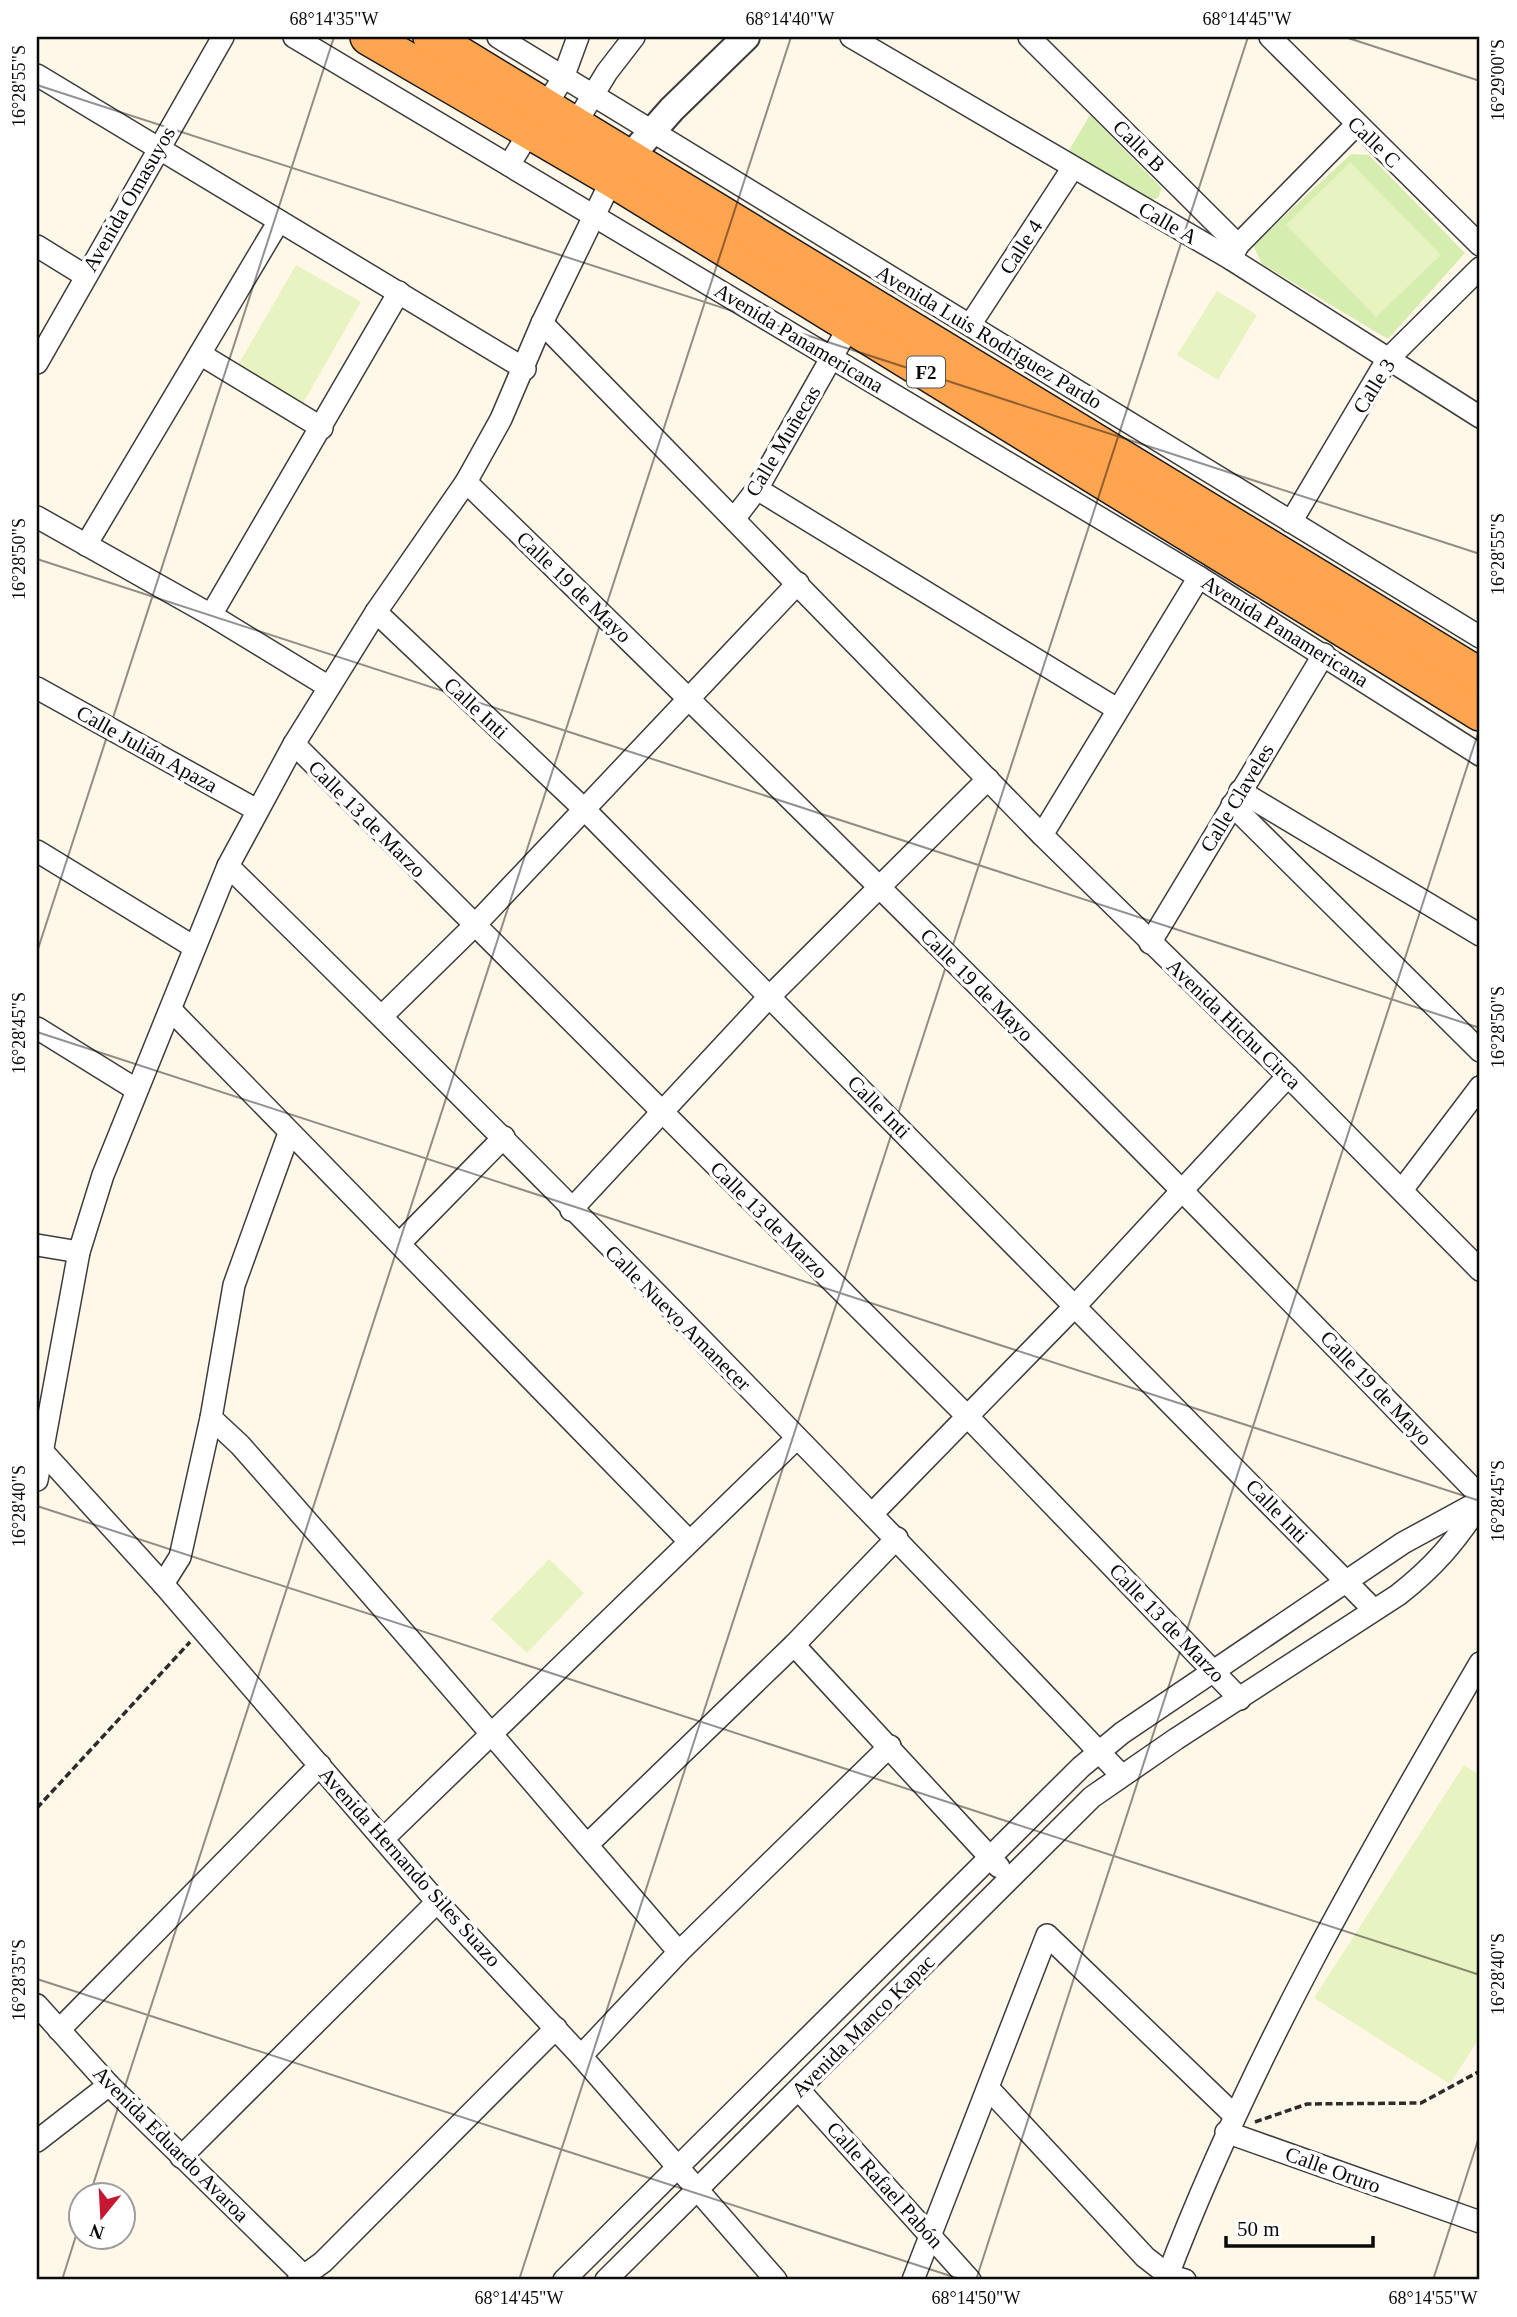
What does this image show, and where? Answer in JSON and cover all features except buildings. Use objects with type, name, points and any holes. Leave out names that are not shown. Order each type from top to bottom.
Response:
[{"type":"highway","name":"Avenida Panamericana","points":[[368,37],[546,105],[585,109],[620,168],[1480,676]]},
{"type":"highway","name":"Avenida Panamericana","points":[[430,37],[546,105],[620,168],[850,325],[1480,713]]},
{"type":"street","name":"Avenida Omasuyos","points":[[37,363],[84,275],[223,37]]},
{"type":"street","name":"Avenida Panamericana","points":[[294,37],[1199,577],[1480,755]]},
{"type":"street","points":[[498,37],[546,105]]},
{"type":"street","points":[[509,165],[546,105],[578,37]]},
{"type":"street","points":[[585,109],[634,37]]},
{"type":"street","points":[[37,1480],[79,1252],[103,1175],[228,866],[294,744],[329,687],[376,612],[466,482],[525,369],[542,323],[592,215],[620,168],[653,130],[746,37]]},
{"type":"street","name":"Calle A","points":[[851,37],[1072,169],[1234,252],[1387,360],[1480,417]]},
{"type":"street","name":"Calle B","points":[[1029,37],[1234,252]]},
{"type":"street","name":"Calle C","points":[[1270,37],[1480,245]]},
{"type":"street","points":[[37,75],[525,369]]},
{"type":"street","name":"Avenida Luis Rodriguez Pardo","points":[[585,109],[653,130],[1480,637]]},
{"type":"street","points":[[1234,252],[1356,125]]},
{"type":"street","name":"Calle 4","points":[[971,325],[1072,169]]},
{"type":"street","points":[[86,545],[279,221]]},
{"type":"street","points":[[37,246],[84,275]]},
{"type":"street","name":"Calle 3","points":[[1292,522],[1387,360],[1480,268]]},
{"type":"street","points":[[211,615],[399,292]]},
{"type":"street","name":"Avenida Hichu Circa","points":[[542,323],[799,583],[1042,835],[1288,1076],[1480,1270]]},
{"type":"street","name":"Calle Muñecas","points":[[734,519],[757,489],[850,325]]},
{"type":"street","points":[[200,354],[321,428]]},
{"type":"street","name":"Calle 19 de Mayo","points":[[466,482],[691,699],[1182,1188],[1480,1500]]},
{"type":"street","points":[[757,489],[1117,709]]},
{"type":"street","points":[[37,517],[211,615],[329,687]]},
{"type":"street","points":[[1042,835],[1199,577]]},
{"type":"street","points":[[382,1016],[585,810],[799,583]]},
{"type":"street","name":"Calle Inti","points":[[376,612],[585,810],[1374,1611]]},
{"type":"street","name":"Calle Claveles","points":[[1150,943],[1324,654]]},
{"type":"street","name":"Calle Julián Apaza","points":[[37,688],[257,810]]},
{"type":"street","name":"Calle 13 de Marzo","points":[[294,744],[473,926],[968,1417],[1240,1699]]},
{"type":"street","points":[[571,1210],[769,997],[988,779]]},
{"type":"street","points":[[1236,798],[1480,935]]},
{"type":"street","points":[[1236,798],[1480,1051]]},
{"type":"street","points":[[37,852],[194,947]]},
{"type":"street","name":"Calle Nuevo Amanecer","points":[[228,866],[382,1016],[897,1538],[1121,1775]]},
{"type":"street","points":[[171,1010],[689,1541]]},
{"type":"street","points":[[37,1028],[137,1090]]},
{"type":"street","points":[[872,1514],[1076,1306],[1288,1076]]},
{"type":"street","points":[[1402,1190],[1480,1087]]},
{"type":"street","points":[[163,1584],[180,1557],[211,1418],[234,1285],[289,1133]]},
{"type":"street","points":[[400,1243],[503,1138]]},
{"type":"street","points":[[37,1245],[79,1252]]},
{"type":"street","points":[[211,1418],[240,1445],[426,1655],[489,1734],[679,1952]]},
{"type":"street","points":[[383,1839],[797,1438]]},
{"type":"street","name":"Avenida Hernando Siles Suazo","points":[[44,1453],[163,1584],[437,1902],[556,2028],[696,2192],[776,2280]]},
{"type":"street","points":[[564,2280],[1099,1752],[1403,1543],[1480,1500]]},
{"type":"street","name":"Avenida Manco Kapac","points":[[606,2280],[1093,1797],[1121,1775],[1374,1611],[1432,1569],[1455,1542],[1480,1500]]},
{"type":"street","points":[[587,1845],[794,1645],[897,1538]]},
{"type":"street","points":[[794,1645],[1010,1879]]},
{"type":"street","points":[[989,2089],[1145,2257],[1173,2278],[1230,2123],[1341,1905],[1480,1663]]},
{"type":"street","points":[[581,2056],[679,1952],[890,1746]]},
{"type":"street","points":[[59,2030],[320,1765]]},
{"type":"street","points":[[181,2157],[437,1902]]},
{"type":"street","points":[[912,2280],[989,2089],[1046,1935],[1230,2123]]},
{"type":"street","name":"Avenida Eduardo Avaroa","points":[[37,2005],[109,2085],[304,2279]]},
{"type":"street","points":[[304,2279],[556,2028]]},
{"type":"street","points":[[37,2141],[109,2085]]},
{"type":"street","name":"Calle Rafael Pabón","points":[[799,2090],[970,2280]]},
{"type":"street","name":"Calle Oruro","points":[[1230,2123],[1480,2222]]},
{"type":"path","points":[[37,1808],[202,1629]]},
{"type":"path","points":[[1230,2123],[1307,2104],[1420,2103],[1480,2071]]},
{"type":"green space","points":[[1090,115],[1162,188],[1158,198],[1149,201],[1068,152]]},
{"type":"green space","points":[[1351,154],[1369,155],[1465,253],[1388,339],[1262,264],[1253,245]]},
{"type":"green space","points":[[1350,162],[1441,255],[1376,317],[1286,225]]},
{"type":"green space","points":[[296,265],[361,302],[302,405],[237,367]]},
{"type":"green space","points":[[1217,291],[1257,315],[1218,380],[1177,355]]},
{"type":"green space","points":[[549,1559],[584,1593],[527,1653],[491,1619]]},
{"type":"green space","points":[[1464,1765],[1480,1775],[1480,2037],[1450,2084],[1314,1998]]}]
